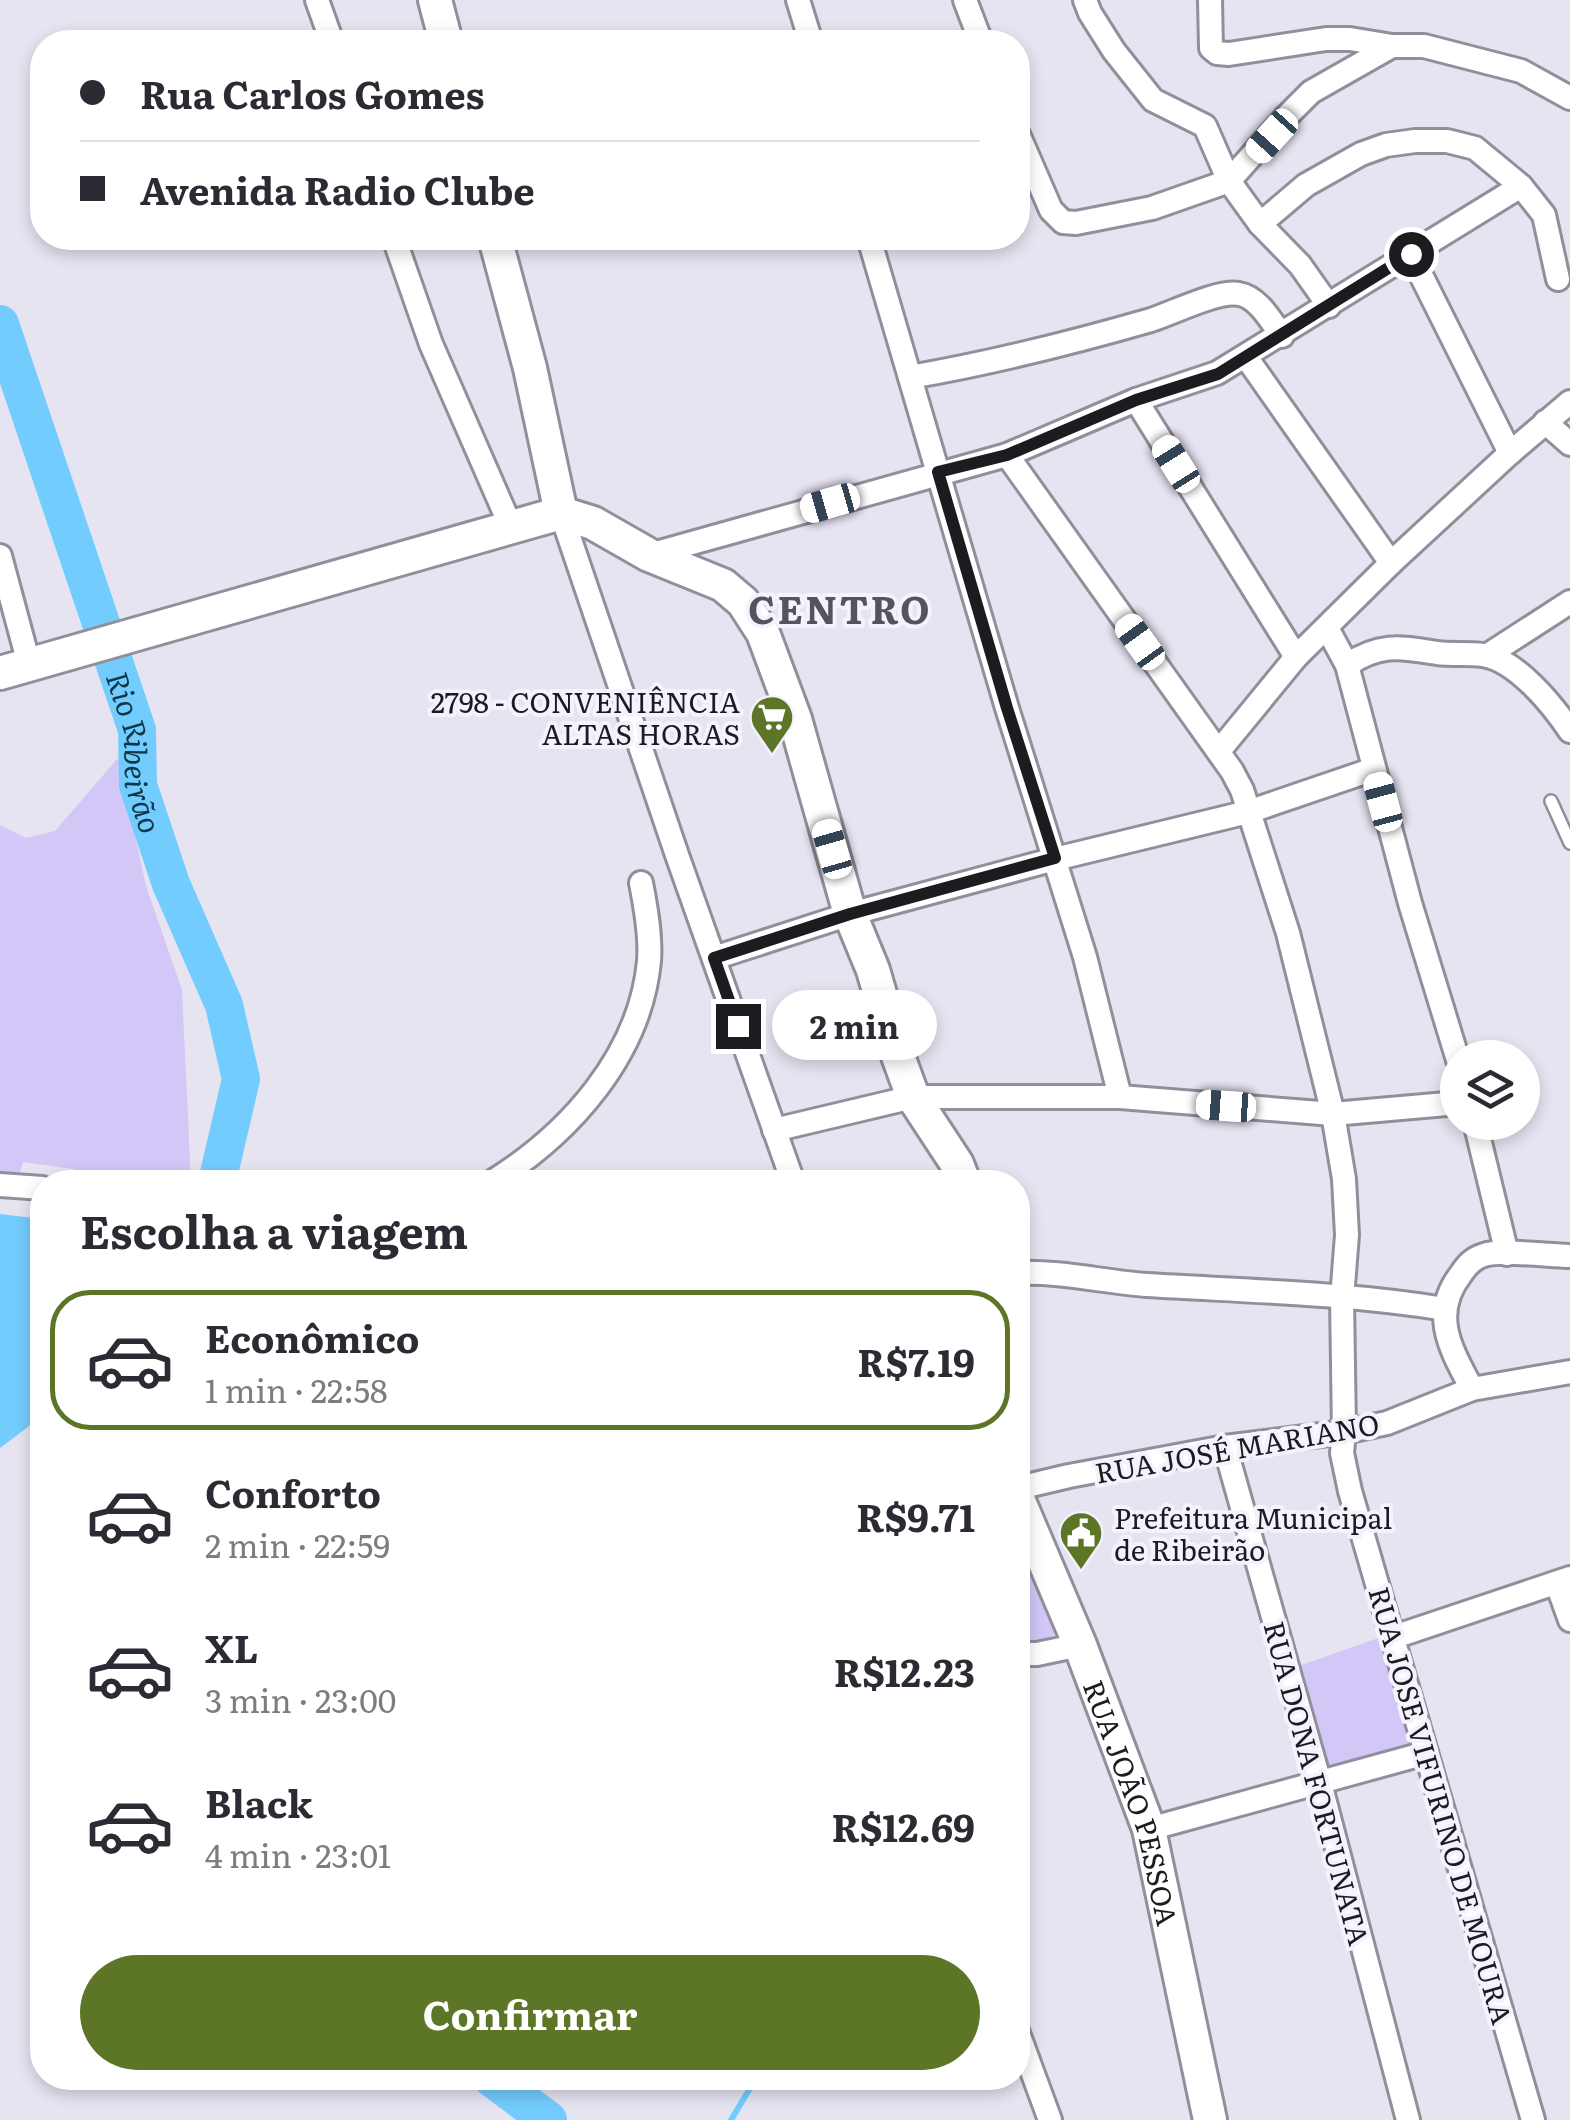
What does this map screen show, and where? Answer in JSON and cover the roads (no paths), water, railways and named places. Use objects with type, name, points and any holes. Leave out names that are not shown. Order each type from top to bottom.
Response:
[{"type":"street","points":[[317,0],[328,30]]},
{"type":"street","points":[[798,0],[807,30]]},
{"type":"street","points":[[965,0],[976,30]]},
{"type":"street","points":[[1085,0],[1114,52],[1153,100],[1205,126],[1229,181],[1329,306]]},
{"type":"street","points":[[1210,0],[1211,48],[1217,53],[1326,39],[1424,46],[1521,71],[1570,98]]},
{"type":"street","points":[[442,2],[445,30]]},
{"type":"street","points":[[1030,162],[1051,210],[1063,222],[1076,223],[1152,208],[1229,181],[1311,92],[1392,46]]},
{"type":"street","points":[[1260,224],[1306,185],[1360,154],[1401,143],[1447,141],[1476,148],[1521,186],[1544,215],[1558,279]]},
{"type":"street","points":[[649,554],[1007,455],[1136,400],[1218,374],[1521,186]]},
{"type":"street","points":[[398,250],[431,344],[510,526]]},
{"type":"street","points":[[498,250],[530,368],[562,513],[789,1170]]},
{"type":"street","points":[[872,250],[1085,958],[1120,1097]]},
{"type":"street","points":[[1411,254],[1510,453]]},
{"type":"street","points":[[910,377],[1063,344],[1234,292],[1252,297],[1282,336]]},
{"type":"street","points":[[1246,357],[1391,563]]},
{"type":"street","points":[[1136,400],[1296,657]]},
{"type":"street","points":[[1218,752],[1296,657],[1391,563],[1570,402]]},
{"type":"street","points":[[1546,422],[1570,444]]},
{"type":"street","name":"RUA JOSE VIFURINO DE MOURA","points":[[1007,455],[1237,780],[1288,933],[1333,1114],[1344,1179],[1347,1235],[1342,1298],[1342,1453],[1533,2120]]},
{"type":"street","points":[[0,556],[14,669],[562,513],[592,523],[649,554],[723,586],[743,602],[763,633],[795,719],[850,914],[873,970],[898,1056],[913,1097],[958,1170]]},
{"type":"street","points":[[1488,656],[1570,602]]},
{"type":"street","points":[[1327,628],[1347,665],[1410,902],[1452,1040]]},
{"type":"street","points":[[1347,665],[1366,653],[1386,648],[1488,656],[1525,677],[1570,730]]},
{"type":"street","points":[[714,958],[850,914],[1055,858],[1248,812],[1374,769]]},
{"type":"street","points":[[510,1170],[562,1130],[622,1049],[638,1010],[649,957],[641,884]]},
{"type":"street","points":[[774,1130],[913,1097],[1120,1097],[1333,1114],[1440,1105]]},
{"type":"street","points":[[1479,1140],[1506,1254]]},
{"type":"street","points":[[0,1185],[30,1187]]},
{"type":"street","points":[[1472,1390],[1446,1332],[1445,1309],[1453,1284],[1470,1262],[1487,1253],[1570,1256]]},
{"type":"street","points":[[1030,1273],[1400,1302],[1445,1309]]},
{"type":"street","name":"RUA JOSÉ MARIANO","points":[[1030,1485],[1226,1447],[1387,1423],[1472,1390],[1570,1372]]},
{"type":"street","name":"RUA DONA FORTUNATA","points":[[1226,1447],[1320,1782],[1408,2120]]},
{"type":"street","name":"RUA JOÃO PESSOA","points":[[1030,1527],[1080,1645],[1148,1829],[1210,2120]]},
{"type":"street","points":[[1394,1637],[1564,1581],[1570,1620]]},
{"type":"street","points":[[1030,1654],[1080,1645]]},
{"type":"street","points":[[1148,1829],[1426,1753]]},
{"type":"street","points":[[1030,2066],[1050,2120]]},
{"type":"lane","points":[[1551,801],[1570,843]]},
{"type":"water","points":[[0,1214],[30,1218],[30,1424],[0,1448]]},
{"type":"waterway","name":"Rio Ribeirão","points":[[0,324],[137,730],[138,785],[171,884],[224,1005],[241,1079],[220,1170]]},
{"type":"waterway","name":"Rio Ribeirão","points":[[508,2090],[548,2120]]},
{"type":"waterway","points":[[731,2120],[749,2090]]},
{"type":"place","name":"2798 - CONVENIÊNCIA ALTAS HORAS","points":[[772,755]]},
{"type":"place","name":"Prefeitura Municipal de Ribeirão","points":[[1081,1571]]},
{"type":"district","name":"CENTRO","points":[[840,607]]}]
